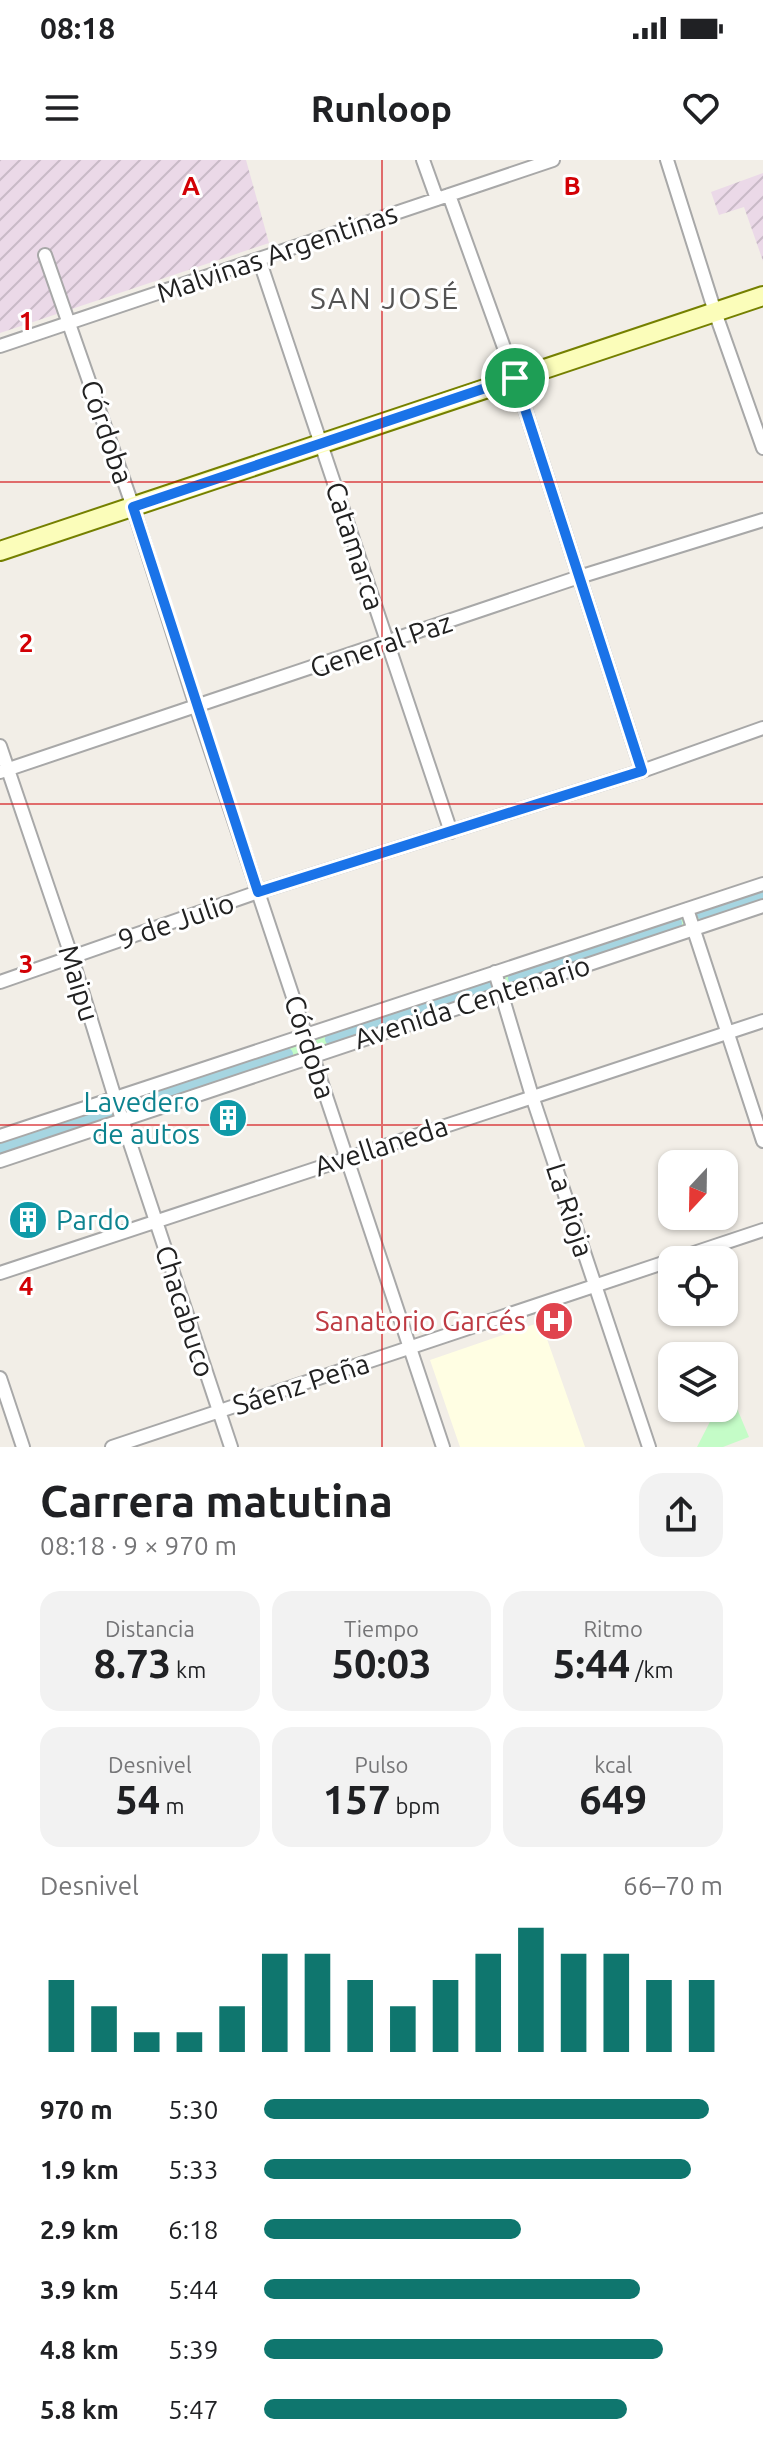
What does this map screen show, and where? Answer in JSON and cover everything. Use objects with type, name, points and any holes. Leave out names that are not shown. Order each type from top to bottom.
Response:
[{"type":"main road","points":[[0,551],[763,296]]},
{"type":"street","points":[[423,160],[443,197],[515,378],[642,771]]},
{"type":"street","name":"Malvinas Argentinas","points":[[0,346],[553,160]]},
{"type":"street","points":[[667,160],[715,312],[763,448]]},
{"type":"street","name":"Córdoba","points":[[45,255],[133,507],[196,706],[443,1447]]},
{"type":"street","name":"Catamarca","points":[[259,259],[451,832]]},
{"type":"street","name":"General Paz","points":[[4,771],[579,577],[763,520]]},
{"type":"street","name":"9 de Julio","points":[[0,982],[258,892],[642,771],[763,728]]},
{"type":"street","name":"Maipu","points":[[0,746],[4,771],[72,958],[155,1221]]},
{"type":"street","name":"Avenida Centenario","points":[[0,1136],[763,884]]},
{"type":"street","name":"Avenida Centenario","points":[[0,1161],[763,906]]},
{"type":"street","points":[[687,909],[763,1141]]},
{"type":"street","name":"La Rioja","points":[[495,972],[532,1096],[649,1447]]},
{"type":"street","name":"Avellaneda","points":[[0,1273],[763,1021]]},
{"type":"street","name":"Chacabuco","points":[[155,1221],[231,1447]]},
{"type":"street","name":"Sáenz Peña","points":[[715,1246],[763,1230]]},
{"type":"street","name":"Sáenz Peña","points":[[112,1447],[658,1265]]},
{"type":"street","points":[[0,1378],[23,1447]]},
{"type":"shaded area","points":[[0,160],[246,160],[269,243],[0,333]]},
{"type":"shaded area","points":[[763,173],[763,261],[744,207],[719,215],[711,192]]},
{"type":"shaded area","points":[[541,1322],[585,1447],[460,1447],[430,1360]]},
{"type":"green space","points":[[763,886],[763,904],[0,1158],[0,1139]]},
{"type":"green space","points":[[738,1411],[749,1437],[723,1447],[697,1447],[710,1422],[738,1422]]},
{"type":"waterway","points":[[703,914],[763,894]]},
{"type":"waterway","points":[[514,978],[676,923]]},
{"type":"waterway","points":[[331,1039],[488,986]]},
{"type":"waterway","points":[[138,1103],[287,1054]]},
{"type":"waterway","points":[[0,1150],[106,1115]]},
{"type":"place","name":"Lavedero de autos","points":[[228,1118]]},
{"type":"place","name":"Pardo","points":[[28,1220]]},
{"type":"place","name":"Sanatorio Garcés","points":[[554,1321]]},
{"type":"district","name":"SAN JOSÉ","points":[[385,299]]},
{"type":"route","points":[[515,378],[642,771],[258,892],[133,507],[515,378]]}]
